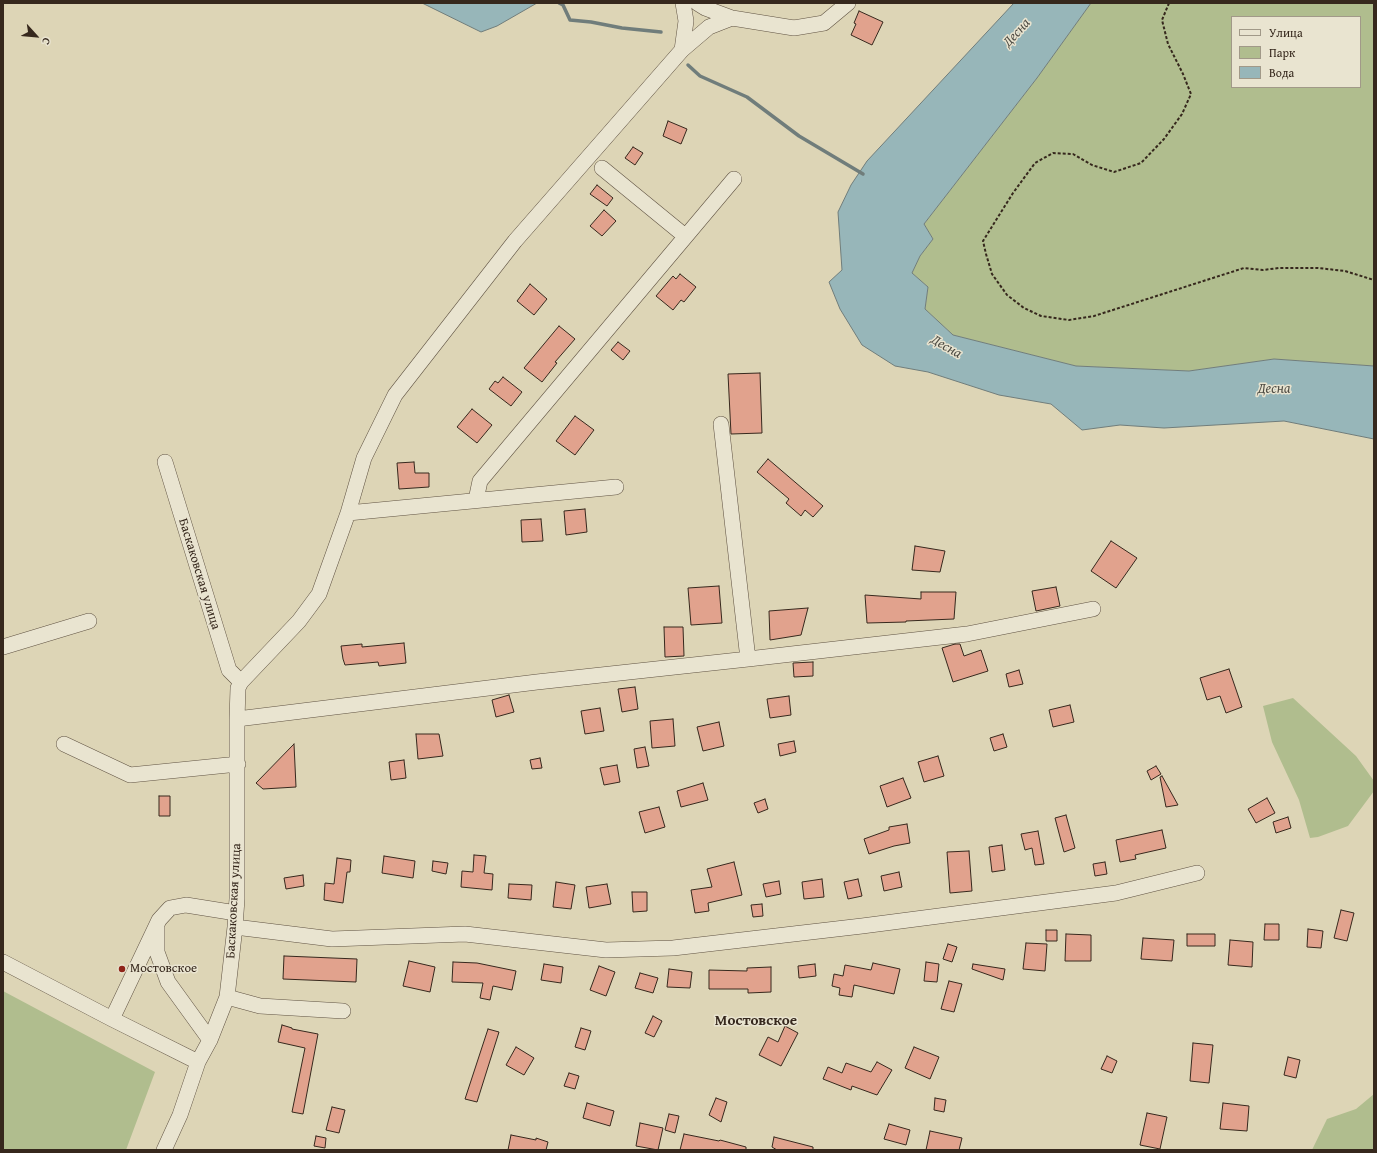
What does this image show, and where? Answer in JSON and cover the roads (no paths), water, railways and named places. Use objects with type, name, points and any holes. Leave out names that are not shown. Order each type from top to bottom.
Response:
[{"type":"street","points":[[682,3],[686,21],[682,50]]},
{"type":"street","points":[[697,3],[705,8],[732,18],[794,28],[824,23],[848,3]]},
{"type":"street","points":[[240,685],[299,621],[319,594],[348,513],[364,458],[395,395],[515,241],[682,50],[710,27],[732,18]]},
{"type":"street","points":[[602,168],[685,236]]},
{"type":"street","points":[[476,500],[480,481],[734,179]]},
{"type":"street","points":[[721,424],[748,659]]},
{"type":"street","name":"Баскаковская улица","points":[[164,1150],[180,1115],[198,1062],[210,1040],[227,997],[236,920],[238,764],[237,719],[240,685],[229,670],[165,462]]},
{"type":"street","points":[[348,513],[616,487]]},
{"type":"street","points":[[237,719],[529,683],[967,634],[1093,609]]},
{"type":"street","points":[[3,648],[89,621]]},
{"type":"street","points":[[64,744],[130,775],[238,764]]},
{"type":"street","points":[[112,1019],[159,920],[170,908],[186,905],[236,920],[332,939],[465,934],[606,950],[673,948],[854,927],[1116,893],[1197,873]]},
{"type":"street","points":[[157,924],[157,952],[168,982],[210,1040]]},
{"type":"street","points":[[3,962],[198,1062]]},
{"type":"street","points":[[227,997],[260,1006],[343,1011]]},
{"type":"water","points":[[422,3],[537,3],[497,26],[481,32]]},
{"type":"water","name":"Десна","points":[[1014,3],[1091,3],[1037,78],[924,224],[933,239],[920,256],[912,273],[928,287],[925,309],[953,335],[1076,366],[1189,371],[1274,359],[1374,366],[1374,439],[1284,421],[1164,428],[1120,425],[1082,430],[1051,404],[999,395],[928,372],[895,366],[862,345],[840,309],[829,282],[842,270],[838,212],[851,185],[867,161]]},
{"type":"waterway","points":[[559,3],[563,5],[570,20],[661,32]]},
{"type":"waterway","points":[[688,65],[700,76],[747,97],[799,136],[863,174]]},
{"type":"place","name":"Мостовское","points":[[122,969]]},
{"type":"district","name":"Мостовское","points":[[756,1021]]}]
